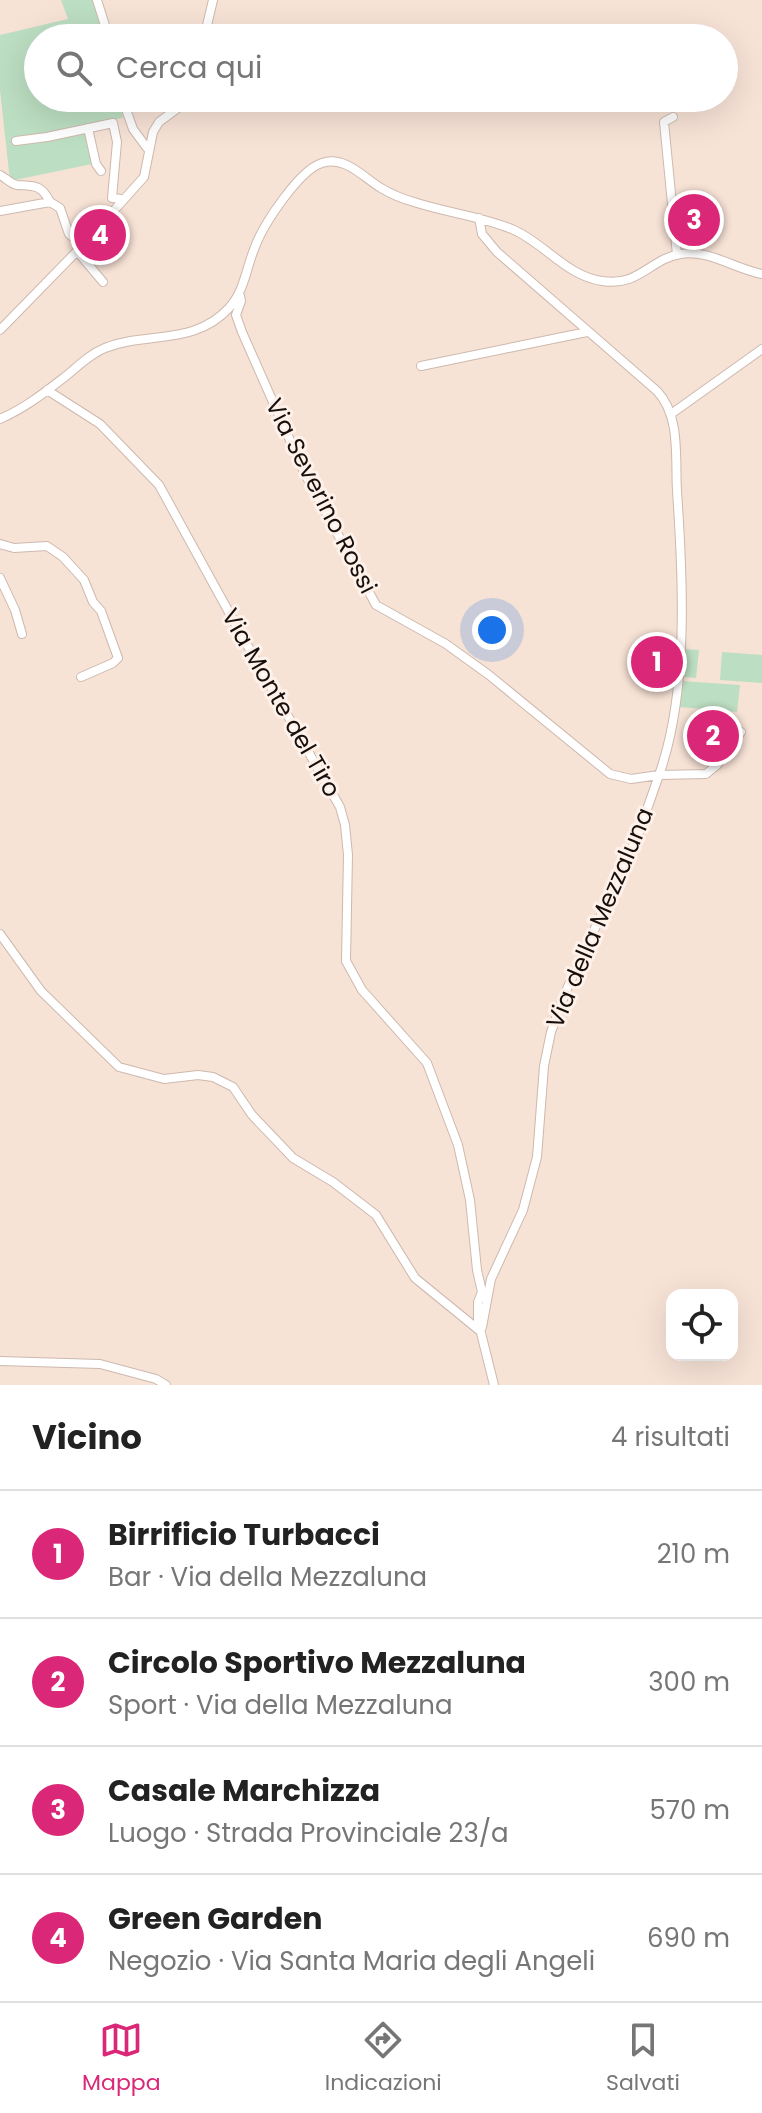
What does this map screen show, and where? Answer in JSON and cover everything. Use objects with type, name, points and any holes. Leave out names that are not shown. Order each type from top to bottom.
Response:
[{"type":"street","points":[[97,0],[105,24]]},
{"type":"street","points":[[207,24],[213,0]]},
{"type":"street","points":[[127,112],[133,129],[148,149]]},
{"type":"street","points":[[0,330],[144,177],[149,141],[159,122],[173,112]]},
{"type":"street","points":[[673,117],[664,122],[677,255]]},
{"type":"street","points":[[16,141],[113,123],[117,142],[112,198],[122,199]]},
{"type":"street","points":[[88,128],[96,164],[101,171]]},
{"type":"street","points":[[0,419],[27,406],[105,348],[178,336],[207,326],[223,315],[239,294],[264,227],[299,182],[320,163],[345,165],[392,194],[518,232],[575,271],[602,281],[633,279],[677,255],[702,255],[762,274]]},
{"type":"street","points":[[0,175],[16,185],[31,184],[37,187],[60,208],[69,234],[103,282]]},
{"type":"street","points":[[0,211],[50,202]]},
{"type":"street","points":[[479,218],[480,229],[487,241],[656,390],[671,414],[762,349]]},
{"type":"street","name":"Via Severino Rossi","points":[[239,294],[241,301],[236,317],[263,379],[307,478],[376,605],[446,644],[489,675],[610,774],[631,779],[659,775]]},
{"type":"street","points":[[421,366],[587,332]]},
{"type":"street","name":"Via Monte del Tiro","points":[[47,390],[98,423],[155,480],[340,807],[348,855],[346,961],[362,990],[427,1063],[458,1145],[470,1200],[482,1292],[477,1307],[480,1332]]},
{"type":"street","name":"Via della Mezzaluna","points":[[494,1385],[480,1332],[491,1279],[523,1210],[537,1157],[544,1066],[551,1032],[558,1009],[638,835],[669,738],[680,651],[682,542],[671,414]]},
{"type":"street","points":[[0,544],[14,548],[47,546],[63,557],[84,580],[93,602],[101,611],[118,658],[81,677]]},
{"type":"street","points":[[0,578],[22,634]]},
{"type":"street","points":[[659,775],[706,774],[717,765],[741,732]]},
{"type":"street","points":[[0,934],[41,991],[119,1067],[164,1079],[198,1075],[213,1077],[233,1087],[252,1115],[291,1156],[376,1215],[415,1278],[480,1332]]},
{"type":"street","points":[[0,1361],[102,1364],[156,1379],[166,1385]]},
{"type":"green space","points":[[61,0],[94,0],[101,24],[47,24],[68,19]]},
{"type":"green space","points":[[24,29],[24,112],[122,112],[123,118],[86,124],[92,164],[10,181],[0,90],[0,35]]},
{"type":"green space","points":[[684,649],[699,650],[696,678],[682,677]]},
{"type":"green space","points":[[722,652],[762,655],[762,683],[720,680]]},
{"type":"green space","points":[[681,681],[740,685],[737,712],[679,707]]},
{"type":"place","name":"Casale Marchizza","points":[[694,220]]},
{"type":"place","name":"Green Garden","points":[[100,235]]},
{"type":"place","name":"Birrificio Turbacci","points":[[657,662]]},
{"type":"place","name":"Circolo Sportivo Mezzaluna","points":[[713,736]]}]
